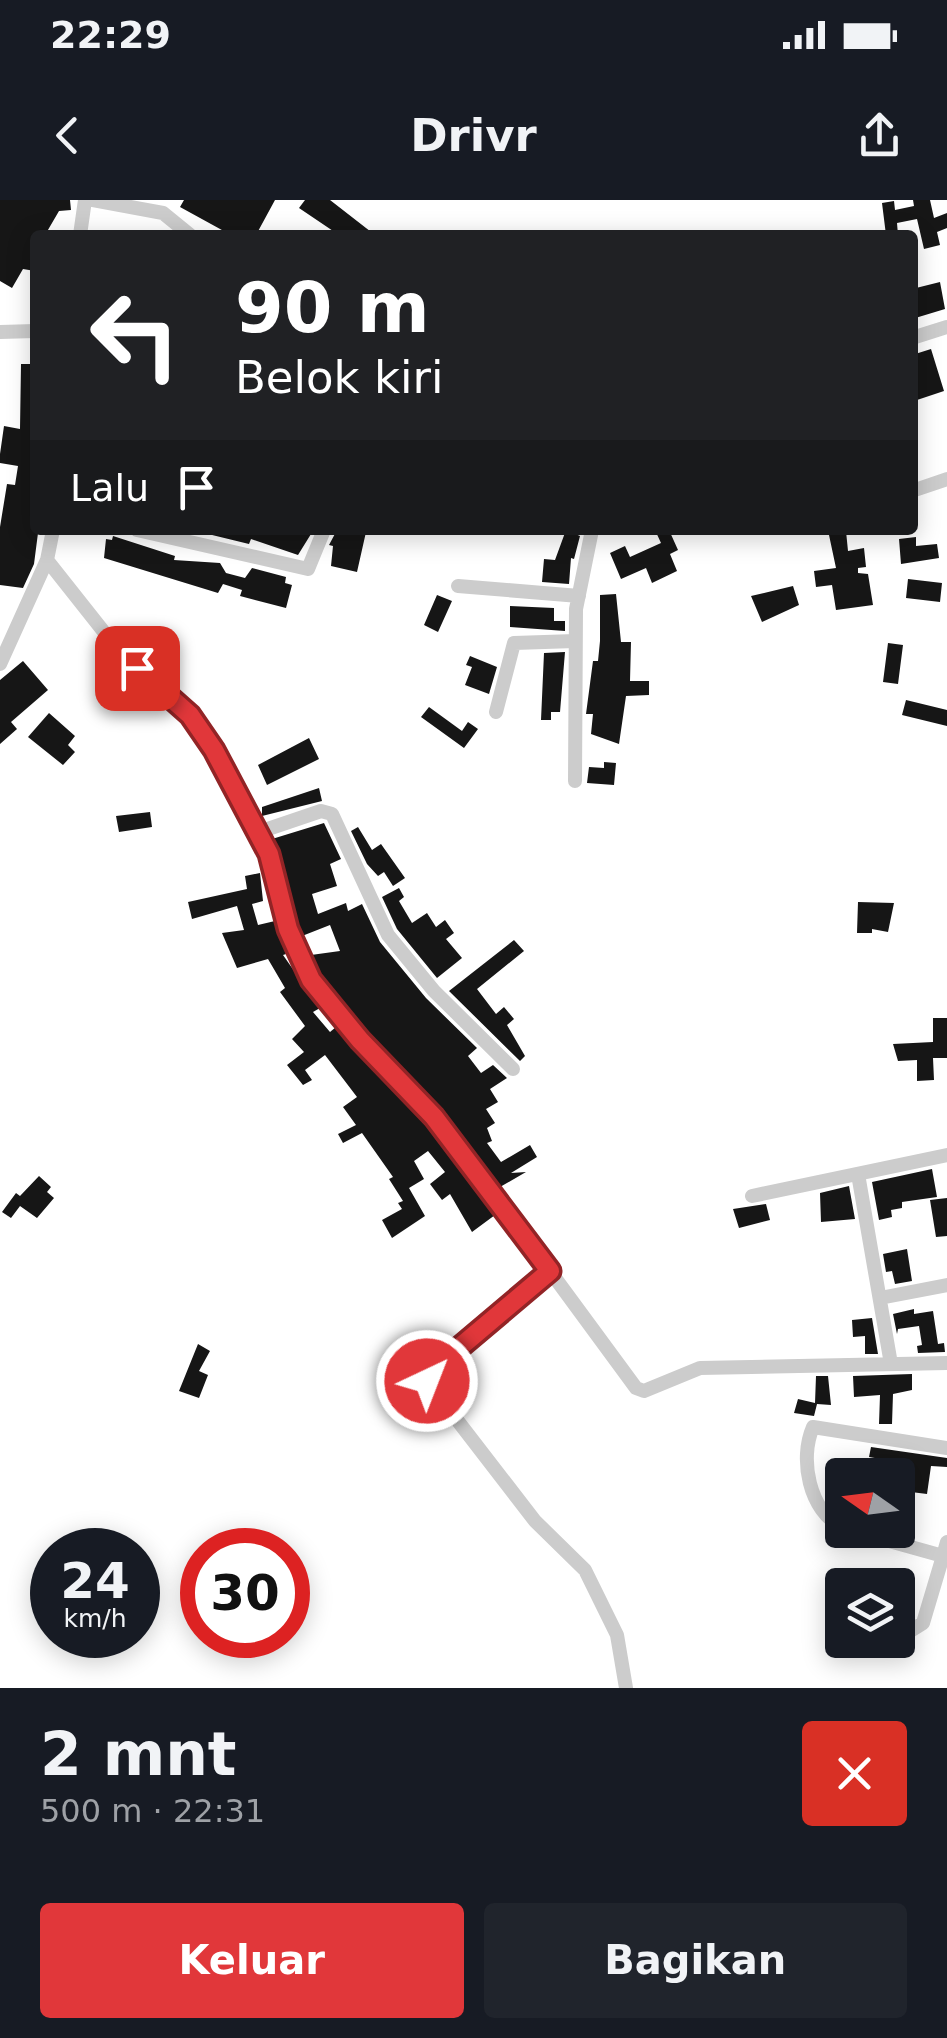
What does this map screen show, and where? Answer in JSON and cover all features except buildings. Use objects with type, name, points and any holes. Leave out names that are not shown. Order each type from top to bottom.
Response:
[{"type":"street","points":[[81,230],[84,200]]},
{"type":"street","points":[[93,200],[163,214],[184,230]]},
{"type":"street","points":[[918,336],[947,326]]},
{"type":"street","points":[[0,332],[30,330]]},
{"type":"street","points":[[918,489],[947,479]]},
{"type":"street","points":[[0,664],[47,560],[52,535]]},
{"type":"street","points":[[159,535],[308,569],[322,535]]},
{"type":"street","points":[[575,781],[575,641],[591,535]]},
{"type":"street","points":[[47,560],[123,656],[190,715],[259,832],[293,944],[311,980],[360,1040],[434,1117],[636,1388],[644,1391],[700,1368],[947,1363]]},
{"type":"street","points":[[458,586],[579,596]]},
{"type":"street","points":[[496,712],[514,643],[575,641]]},
{"type":"street","points":[[259,832],[321,811],[332,814],[388,935],[434,990],[513,1068]]},
{"type":"street","points":[[752,1196],[947,1155]]},
{"type":"street","points":[[858,1174],[891,1364]]},
{"type":"street","points":[[550,1271],[464,1341],[428,1374],[427,1381],[535,1521],[590,1576],[617,1634],[626,1688]]},
{"type":"street","points":[[880,1298],[947,1285]]},
{"type":"street","points":[[825,1516],[809,1480],[814,1427],[947,1448]]},
{"type":"street","points":[[915,1543],[945,1549],[923,1623],[915,1628]]},
{"type":"route","points":[[137,668],[161,685],[190,715],[214,750],[269,854],[293,944],[324,999],[434,1117],[550,1271],[464,1341],[428,1374],[427,1381]]}]
